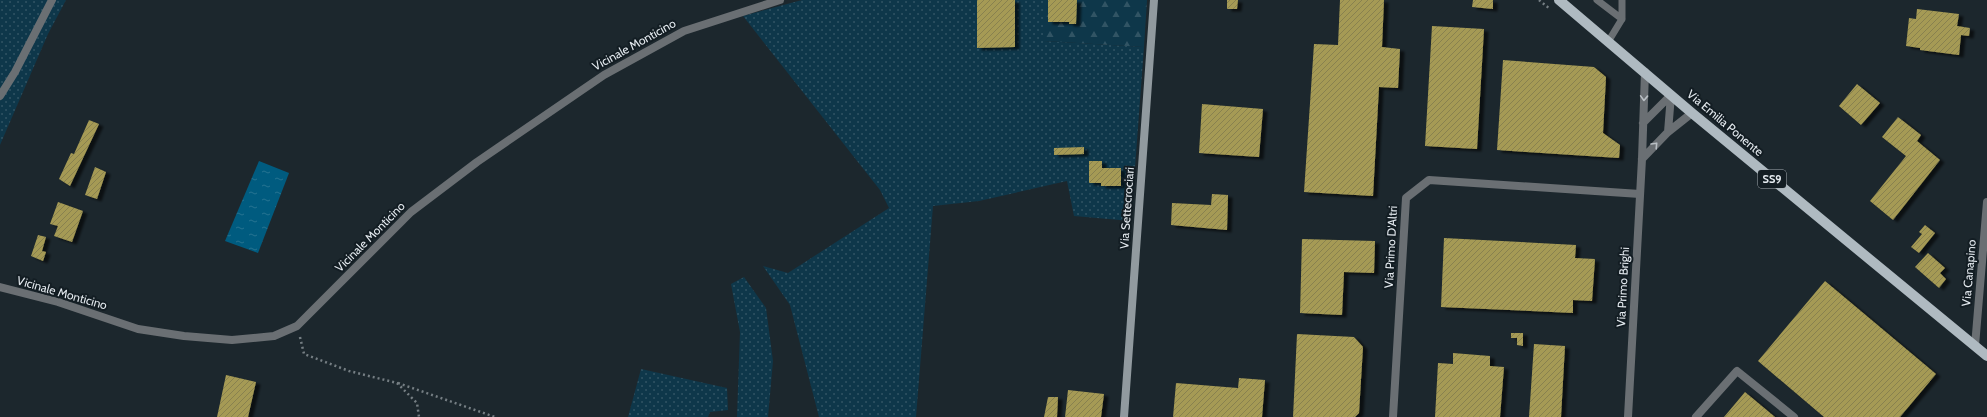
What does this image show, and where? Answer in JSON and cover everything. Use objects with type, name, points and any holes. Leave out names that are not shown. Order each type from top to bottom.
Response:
[{"type":"main road","name":"Via Settecrociari","points":[[1124,417],[1154,0]]},
{"type":"main road","name":"Via Emilia Ponente","points":[[1559,0],[1692,113],[1987,356]]},
{"type":"street","points":[[0,96],[15,72],[52,0]]},
{"type":"street","name":"Vicinale Monticino","points":[[0,287],[58,302],[138,329],[184,336],[232,340],[274,336],[297,326],[411,212],[477,162],[604,75],[684,31],[780,0]]},
{"type":"street","name":"Via Primo Brighi","points":[[1628,417],[1642,159],[1645,72]]},
{"type":"street","points":[[1643,123],[1671,95]]},
{"type":"street","points":[[1668,132],[1671,95]]},
{"type":"street","points":[[1642,159],[1668,132],[1692,113]]},
{"type":"street","name":"Via Primo D'Altri","points":[[1393,417],[1406,198],[1429,180],[1640,194]]},
{"type":"street","name":"Via Canapino","points":[[1975,346],[1987,202]]},
{"type":"street","points":[[1696,417],[1738,371],[1794,417]]},
{"type":"lane","points":[[1597,0],[1622,19]]},
{"type":"lane","points":[[1608,42],[1622,19],[1622,0]]},
{"type":"path","points":[[297,326],[304,354],[349,371],[397,383],[495,417]]},
{"type":"path","points":[[397,383],[417,402],[419,417]]},
{"type":"green space","points":[[0,0],[66,0],[48,34],[0,145]]},
{"type":"green space","points":[[802,0],[1044,0],[1044,41],[1144,47],[1131,221],[1074,216],[1067,181],[979,201],[933,206],[916,417],[819,417],[790,305],[763,266],[788,273],[889,208],[880,190],[743,16]]},
{"type":"green space","points":[[1044,0],[1147,0],[1144,47],[1044,41]]},
{"type":"green space","points":[[744,277],[766,308],[773,361],[768,417],[737,417],[740,332],[731,284]]},
{"type":"green space","points":[[641,369],[727,388],[728,410],[710,412],[708,417],[628,417]]},
{"type":"water","points":[[259,161],[289,173],[258,253],[225,241]]},
{"type":"building","points":[[977,0],[1015,0],[1015,47],[977,48]]},
{"type":"building","points":[[1048,0],[1077,0],[1076,24],[1069,24],[1069,22],[1048,22]]},
{"type":"building","points":[[1227,0],[1238,0],[1237,9],[1227,9]]},
{"type":"building","points":[[1340,0],[1384,0],[1382,47],[1400,49],[1398,88],[1379,87],[1373,196],[1304,192],[1314,44],[1338,45]]},
{"type":"building","points":[[1473,0],[1493,0],[1493,9],[1472,7]]},
{"type":"building","points":[[1917,9],[1959,14],[1957,26],[1970,28],[1969,36],[1961,35],[1959,55],[1920,50],[1920,48],[1906,46],[1909,18],[1916,19]]},
{"type":"building","points":[[1432,26],[1484,29],[1477,149],[1425,146]]},
{"type":"building","points":[[1503,60],[1594,67],[1606,77],[1603,133],[1620,145],[1619,158],[1497,150]]},
{"type":"building","points":[[1857,84],[1880,103],[1861,125],[1839,106]]},
{"type":"building","points":[[1202,104],[1263,109],[1259,157],[1199,153]]},
{"type":"building","points":[[1898,117],[1921,135],[1917,141],[1940,160],[1893,220],[1870,201],[1906,156],[1882,137]]},
{"type":"building","points":[[89,120],[99,124],[70,186],[59,179],[71,153],[74,154]]},
{"type":"building","points":[[1084,147],[1084,154],[1054,155],[1054,148]]},
{"type":"building","points":[[1089,161],[1102,161],[1102,168],[1121,168],[1121,186],[1101,186],[1101,183],[1089,183]]},
{"type":"building","points":[[95,167],[106,172],[97,199],[85,195]]},
{"type":"building","points":[[1212,194],[1228,195],[1227,230],[1171,225],[1172,203],[1211,205]]},
{"type":"building","points":[[58,202],[83,211],[72,242],[54,236],[58,226],[50,224]]},
{"type":"building","points":[[1925,225],[1935,233],[1919,253],[1911,247],[1922,234],[1919,232]]},
{"type":"building","points":[[38,235],[46,237],[42,251],[46,252],[43,261],[31,256]]},
{"type":"building","points":[[1444,238],[1576,245],[1575,258],[1595,259],[1592,301],[1573,300],[1573,313],[1441,307]]},
{"type":"building","points":[[1302,239],[1375,241],[1374,273],[1344,272],[1342,315],[1300,313]]},
{"type":"building","points":[[1928,253],[1945,268],[1940,273],[1946,279],[1939,288],[1915,267]]},
{"type":"building","points":[[1825,281],[1936,374],[1900,417],[1824,417],[1758,361]]},
{"type":"building","points":[[1511,333],[1523,333],[1523,346],[1517,345],[1517,338],[1511,338]]},
{"type":"building","points":[[1297,334],[1354,337],[1363,347],[1359,413],[1355,417],[1293,417]]},
{"type":"building","points":[[1534,344],[1565,346],[1561,417],[1529,417]]},
{"type":"building","points":[[1453,353],[1490,356],[1490,366],[1504,367],[1500,417],[1435,417],[1438,363],[1453,364]]},
{"type":"building","points":[[226,375],[256,382],[248,417],[217,417]]},
{"type":"building","points":[[1239,378],[1265,380],[1262,417],[1173,417],[1176,383],[1238,388]]},
{"type":"building","points":[[1068,390],[1104,394],[1101,417],[1065,417]]},
{"type":"building","points":[[1745,392],[1775,417],[1724,417]]},
{"type":"building","points":[[1048,397],[1058,397],[1057,417],[1044,417]]}]
